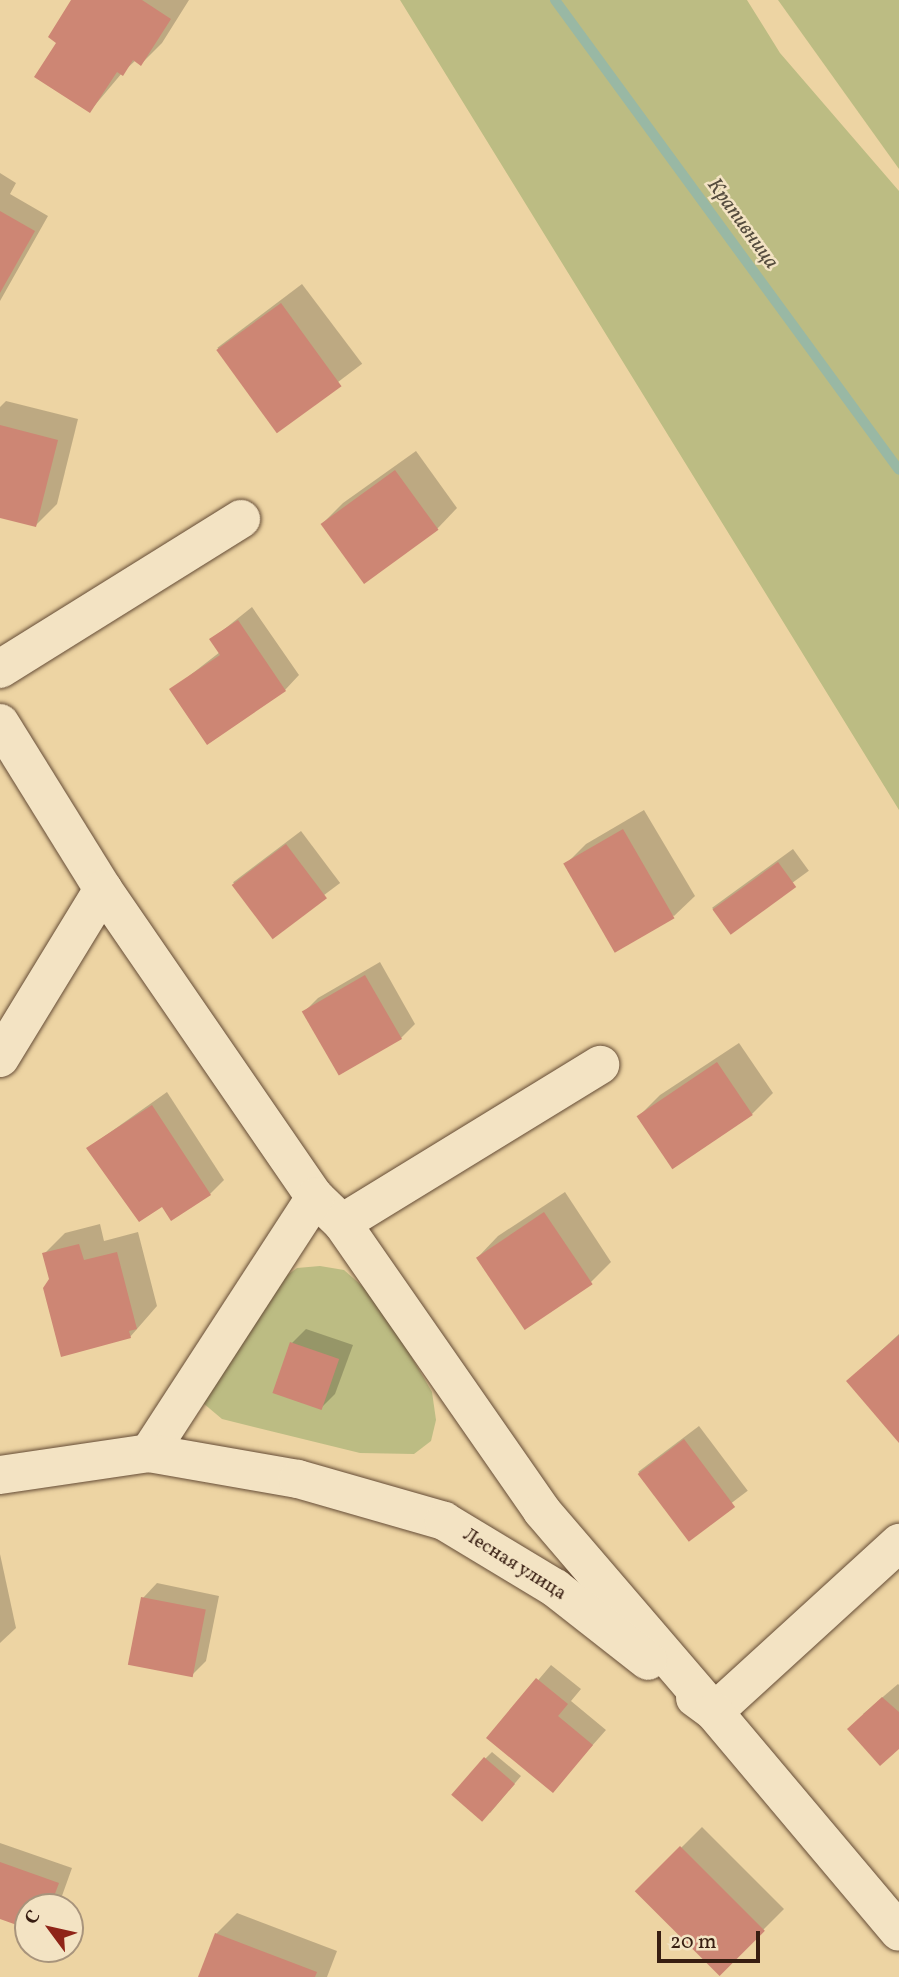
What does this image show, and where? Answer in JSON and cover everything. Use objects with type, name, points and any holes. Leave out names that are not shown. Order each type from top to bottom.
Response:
[{"type":"street","points":[[0,669],[241,519]]},
{"type":"street","points":[[0,723],[103,889],[315,1197],[342,1223],[542,1511],[714,1712],[899,1543]]},
{"type":"street","points":[[0,1058],[103,889]]},
{"type":"street","points":[[342,1223],[600,1065]]},
{"type":"street","points":[[149,1453],[315,1197]]},
{"type":"street","name":"Лесная улица","points":[[0,1475],[149,1453],[298,1479],[443,1521],[555,1588],[714,1712],[899,1933]]},
{"type":"green space","points":[[400,0],[747,0],[780,53],[899,191],[899,810]]},
{"type":"green space","points":[[778,0],[899,0],[899,169]]},
{"type":"green space","points":[[320,1266],[344,1270],[379,1301],[432,1392],[436,1420],[431,1441],[414,1454],[360,1453],[222,1419],[203,1403],[273,1286],[297,1268]]},
{"type":"building","points":[[71,0],[142,0],[171,19],[141,66],[133,60],[123,76],[117,72],[90,113],[34,77],[56,43],[48,37]]},
{"type":"building","points":[[0,211],[35,231],[0,293]]},
{"type":"building","points":[[281,303],[342,386],[277,433],[216,350]]},
{"type":"building","points":[[0,425],[58,440],[36,527],[0,518]]},
{"type":"building","points":[[395,470],[438,530],[364,584],[321,524]]},
{"type":"building","points":[[238,620],[286,691],[207,745],[169,689],[220,655],[209,639]]},
{"type":"building","points":[[623,829],[674,918],[615,953],[563,864]]},
{"type":"building","points":[[286,844],[327,898],[273,939],[232,885]]},
{"type":"building","points":[[778,862],[796,887],[731,935],[712,910]]},
{"type":"building","points":[[365,975],[402,1039],[339,1076],[302,1011]]},
{"type":"building","points":[[717,1062],[753,1115],[672,1169],[637,1116]]},
{"type":"building","points":[[152,1105],[211,1195],[171,1221],[162,1207],[139,1222],[86,1148]]},
{"type":"building","points":[[544,1212],[593,1284],[525,1330],[476,1258]]},
{"type":"building","points":[[79,1244],[84,1260],[117,1252],[137,1329],[129,1331],[131,1338],[61,1357],[43,1288],[49,1279],[42,1253]]},
{"type":"building","points":[[899,1335],[899,1443],[846,1381]]},
{"type":"building","points":[[290,1342],[339,1359],[322,1410],[272,1393]]},
{"type":"building","points":[[684,1439],[735,1507],[689,1542],[638,1474]]},
{"type":"building","points":[[141,1597],[206,1610],[193,1677],[128,1665]]},
{"type":"building","points":[[536,1678],[568,1704],[558,1716],[593,1745],[553,1793],[486,1738]]},
{"type":"building","points":[[882,1697],[899,1712],[899,1749],[880,1766],[847,1729]]},
{"type":"building","points":[[484,1757],[515,1784],[482,1822],[451,1795]]},
{"type":"building","points":[[680,1846],[765,1931],[720,1976],[635,1891]]},
{"type":"building","points":[[0,1862],[59,1883],[55,1893],[14,1893],[14,1924],[0,1919]]},
{"type":"building","points":[[215,1933],[317,1972],[315,1977],[198,1977]]},
{"type":"waterway","name":"Крапивница","points":[[555,0],[899,470]]}]
